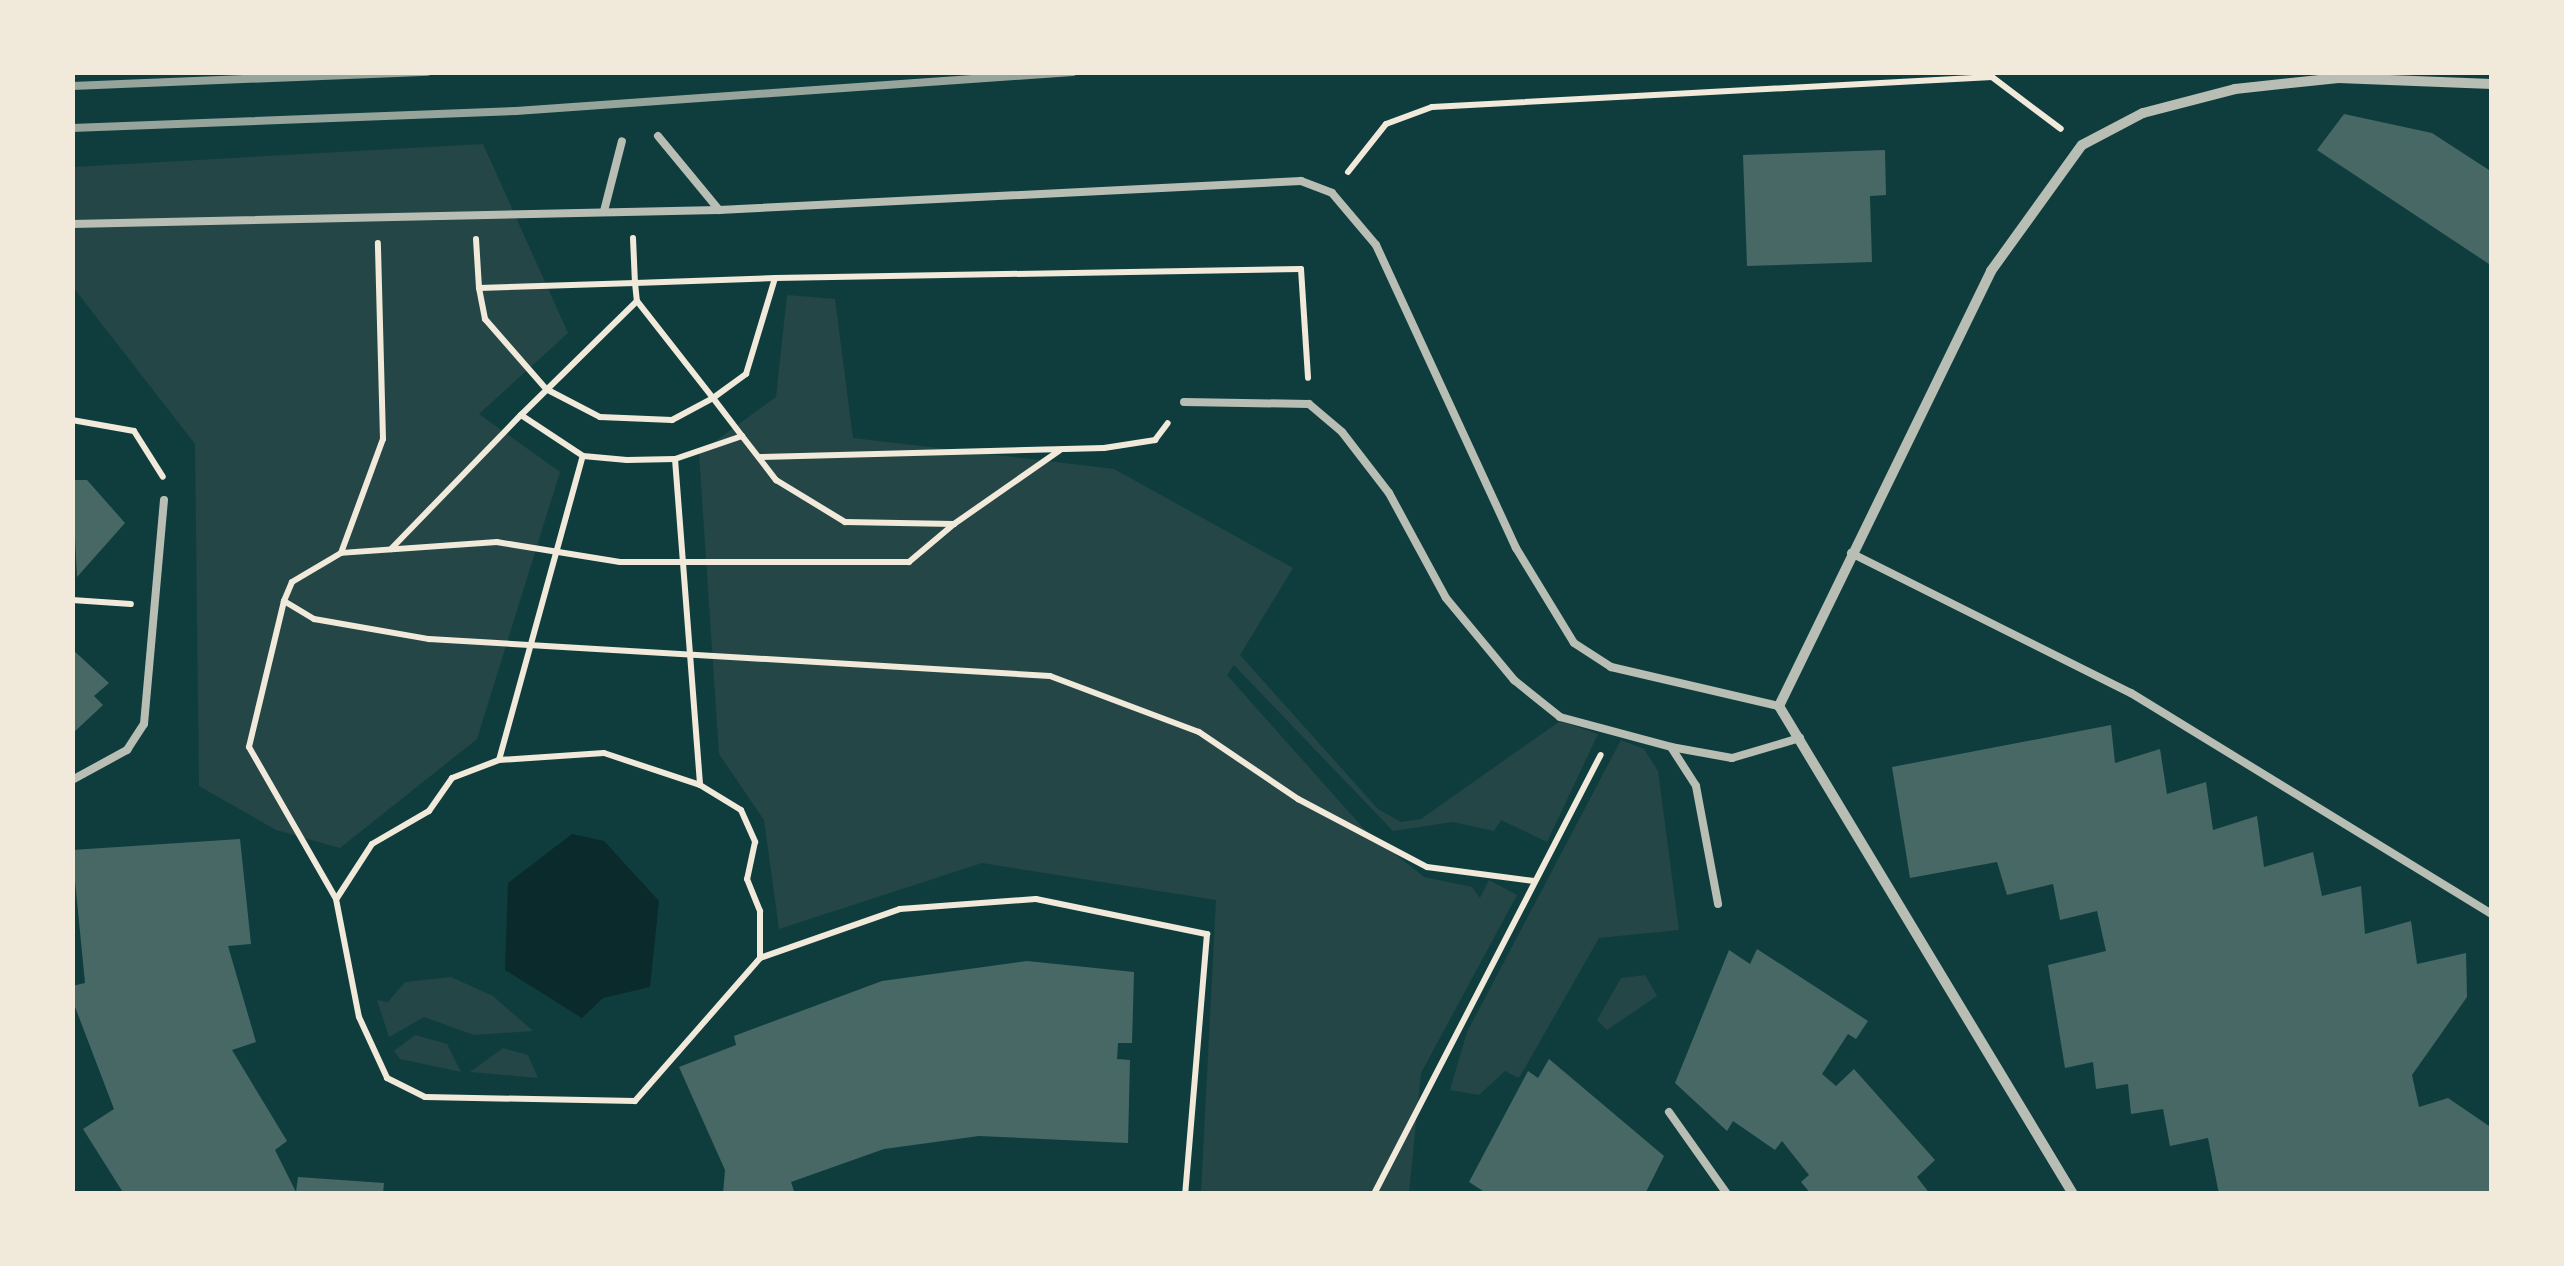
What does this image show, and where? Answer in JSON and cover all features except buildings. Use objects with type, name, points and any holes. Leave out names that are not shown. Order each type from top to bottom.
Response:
[{"type":"street","points":[[2073,1194],[1780,706],[1991,271],[2082,146],[2142,113],[2235,89],[2338,78],[2492,84]]},
{"type":"lane","points":[[658,136],[720,210]]},
{"type":"lane","points":[[604,210],[622,140]]},
{"type":"lane","points":[[72,224],[720,210],[1270,177],[1332,193],[1376,245],[1516,548],[1574,643],[1611,667],[1780,706]]},
{"type":"lane","points":[[1184,402],[1310,404],[1389,492],[1446,598],[1514,680],[1560,717],[1671,747],[1732,758],[1800,738]]},
{"type":"lane","points":[[72,780],[128,750],[144,724],[159,606],[164,500]]},
{"type":"lane","points":[[1851,553],[2131,693],[2492,914]]},
{"type":"lane","points":[[1671,747],[1696,786],[1718,904]]},
{"type":"lane","points":[[1669,1112],[1728,1194]]},
{"type":"path","points":[[1332,193],[1386,124],[1432,107],[1992,78],[2082,146]]},
{"type":"path","points":[[341,554],[383,439],[378,237]]},
{"type":"path","points":[[634,258],[637,301],[776,480],[845,522],[954,524]]},
{"type":"path","points":[[478,262],[486,319],[546,390],[600,417],[632,422],[672,420],[746,374],[776,278]]},
{"type":"path","points":[[480,288],[776,278],[1301,269],[1310,404]]},
{"type":"path","points":[[390,549],[637,301]]},
{"type":"path","points":[[758,457],[1061,450],[1155,440],[1184,402]]},
{"type":"path","points":[[521,415],[583,456],[674,459],[742,436]]},
{"type":"path","points":[[72,420],[134,431],[158,462],[164,500]]},
{"type":"path","points":[[1061,450],[954,524],[908,562],[682,561],[556,554],[497,542],[341,554],[292,582],[249,747],[336,899],[360,1017],[387,1078],[424,1096],[635,1101],[760,958],[829,929],[965,898],[1109,909],[1206,934],[1185,1194]]},
{"type":"path","points":[[499,760],[583,456]]},
{"type":"path","points":[[674,459],[700,785]]},
{"type":"path","points":[[72,600],[159,606]]},
{"type":"path","points":[[284,601],[314,620],[533,648],[689,653],[1050,676],[1199,732],[1298,800],[1426,867],[1534,881]]},
{"type":"path","points":[[1374,1194],[1613,732]]},
{"type":"path","points":[[336,899],[372,844],[428,811],[452,778],[499,760],[604,753],[700,785],[741,810],[755,842],[747,879],[760,911],[760,958]]},
{"type":"shaded area","points":[[483,144],[568,333],[479,414],[560,472],[477,739],[340,848],[276,830],[199,786],[195,444],[73,287],[73,167]]},
{"type":"shaded area","points":[[787,295],[835,299],[853,438],[1114,469],[1293,568],[1240,655],[1378,809],[1401,822],[1421,819],[1560,721],[1598,734],[1547,842],[1501,820],[1494,831],[1453,822],[1393,831],[1234,665],[1227,675],[1363,828],[1424,877],[1472,887],[1480,898],[1489,880],[1517,895],[1421,1073],[1409,1193],[1201,1193],[1216,900],[982,863],[779,929],[764,820],[719,754],[699,453],[776,397]]},
{"type":"shaded area","points":[[1621,740],[1644,749],[1658,771],[1679,930],[1599,938],[1519,1078],[1505,1071],[1479,1095],[1450,1090],[1467,1032]]},
{"type":"shaded area","points":[[572,834],[604,841],[659,901],[650,987],[603,998],[582,1018],[505,970],[508,883]]},
{"type":"shaded area","points":[[1645,975],[1657,996],[1607,1030],[1597,1020],[1621,978]]},
{"type":"shaded area","points":[[451,977],[493,996],[533,1031],[474,1035],[424,1017],[389,1037],[377,1000],[388,1002],[405,982]]},
{"type":"shaded area","points":[[415,1035],[447,1044],[461,1072],[400,1059],[394,1051]]},
{"type":"shaded area","points":[[503,1048],[528,1055],[538,1078],[470,1072]]},
{"type":"railway","points":[[72,86],[428,72]]},
{"type":"railway","points":[[72,128],[516,111],[1073,72]]}]
